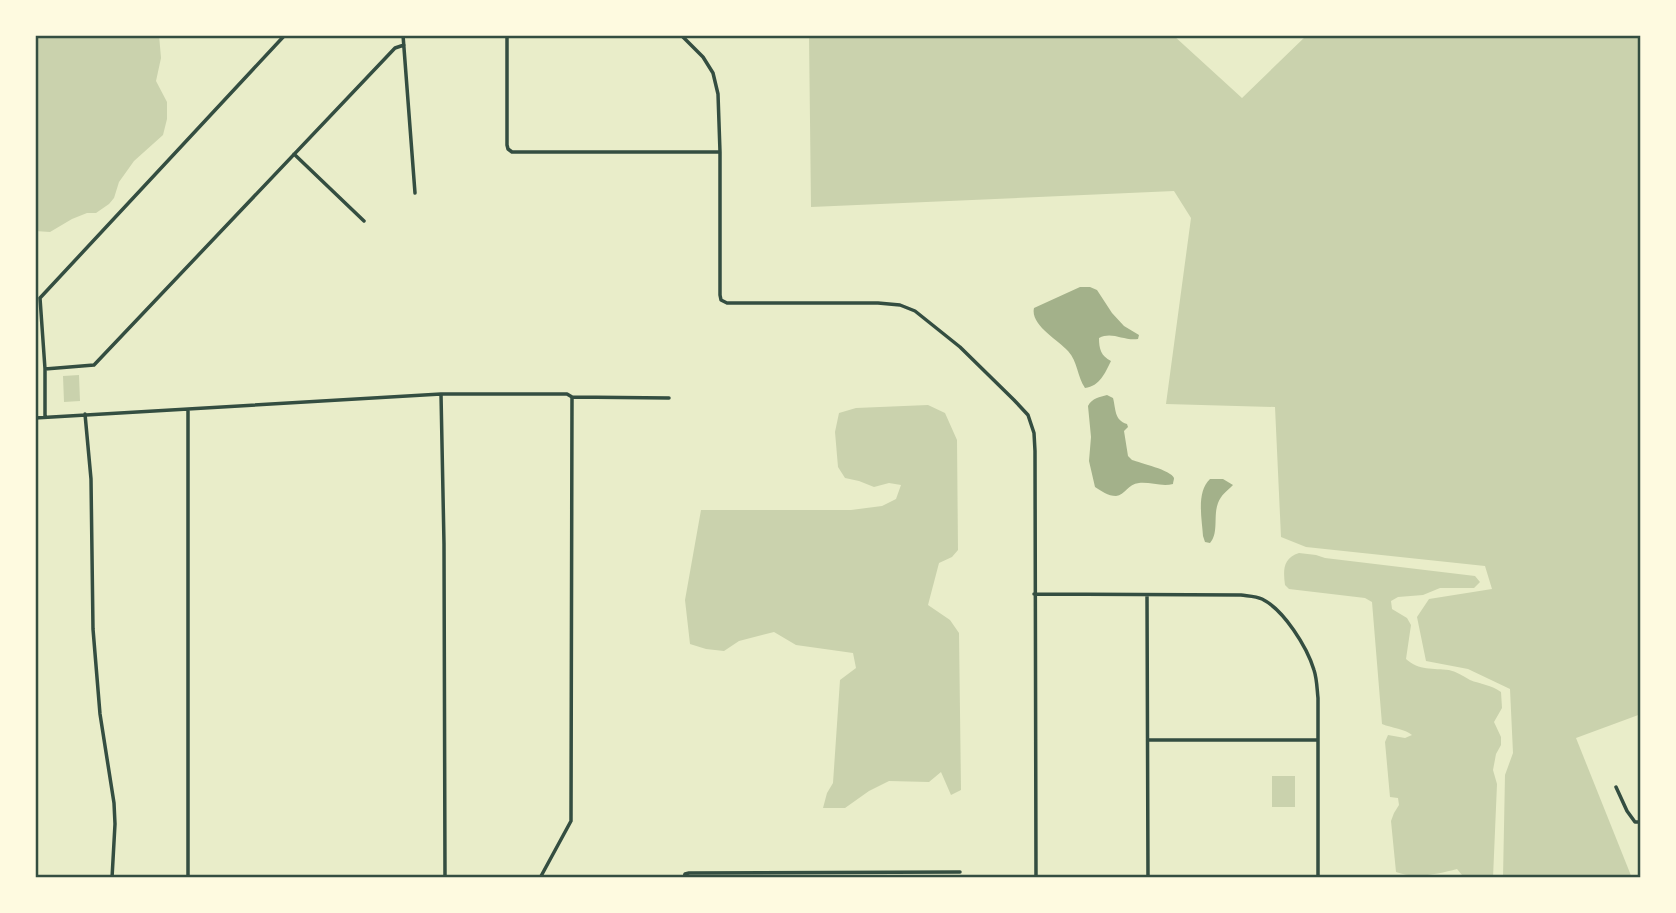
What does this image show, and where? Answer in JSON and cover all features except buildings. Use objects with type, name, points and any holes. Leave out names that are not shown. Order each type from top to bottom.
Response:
[{"type":"street","points":[[45,417],[40,298],[285,35]]},
{"type":"street","points":[[403,35],[415,193]]},
{"type":"street","points":[[507,35],[507,145],[512,152],[720,152]]},
{"type":"street","points":[[681,35],[703,57],[713,73],[718,93],[721,300],[727,303],[900,305],[915,311],[960,347],[1028,415],[1034,433],[1035,451],[1035,878]]},
{"type":"street","points":[[45,369],[94,365],[395,48],[404,45]]},
{"type":"street","points":[[294,154],[363,221]]},
{"type":"street","points":[[35,418],[441,394],[567,394],[572,397],[669,398]]},
{"type":"street","points":[[441,394],[445,878]]},
{"type":"street","points":[[540,878],[571,821],[572,397]]},
{"type":"street","points":[[188,410],[188,878]]},
{"type":"street","points":[[85,414],[91,479],[93,629],[100,715],[114,803],[112,878]]},
{"type":"street","points":[[1034,594],[1241,595],[1261,598],[1276,608],[1308,653],[1315,673],[1318,698],[1318,878]]},
{"type":"street","points":[[1147,595],[1148,878]]},
{"type":"street","points":[[1148,740],[1318,740]]},
{"type":"street","points":[[1616,787],[1627,811],[1635,822],[1641,822]]},
{"type":"street","points":[[684,878],[685,874],[689,873],[960,872]]},
{"type":"shaded area","points":[[35,35],[159,35],[161,58],[156,81],[167,102],[163,135],[134,161],[119,182],[109,204],[96,213],[87,213],[72,219],[50,232],[35,231]]},
{"type":"shaded area","points":[[809,35],[1173,35],[1242,98],[1307,35],[1641,35],[1641,714],[1576,738],[1632,878],[1503,878],[1505,775],[1513,753],[1510,689],[1468,669],[1426,661],[1417,617],[1429,599],[1492,589],[1485,566],[1306,547],[1281,537],[1275,407],[1166,404],[1191,218],[1174,191],[811,207]]},
{"type":"shaded area","points":[[1080,287],[1097,290],[1124,326],[1139,335],[1138,339],[1108,335],[1099,338],[1101,352],[1111,361],[1098,382],[1085,388],[1071,355],[1040,326],[1034,314],[1034,308]]},
{"type":"shaded area","points":[[79,375],[80,401],[64,402],[63,376]]},
{"type":"shaded area","points":[[1107,395],[1113,398],[1118,417],[1127,424],[1128,427],[1124,431],[1128,456],[1172,475],[1173,484],[1139,483],[1116,496],[1095,487],[1089,461],[1091,437],[1088,406],[1094,400]]},
{"type":"shaded area","points":[[928,405],[945,413],[957,440],[958,550],[952,557],[939,563],[928,605],[950,620],[959,633],[961,790],[951,795],[941,772],[929,782],[889,781],[845,808],[823,808],[833,783],[840,680],[856,668],[853,653],[796,645],[774,632],[739,641],[724,651],[690,644],[685,600],[701,510],[851,510],[882,506],[896,499],[901,485],[889,483],[874,487],[845,478],[838,467],[835,432],[839,413],[856,408]]},
{"type":"shaded area","points":[[1210,479],[1223,479],[1233,485],[1218,503],[1213,539],[1210,543],[1205,542],[1203,536],[1201,506],[1203,491]]},
{"type":"shaded area","points":[[1299,553],[1475,576],[1480,582],[1474,588],[1440,588],[1423,595],[1398,597],[1391,601],[1392,609],[1407,618],[1411,625],[1406,659],[1421,667],[1452,671],[1501,692],[1502,708],[1494,722],[1501,737],[1501,745],[1493,770],[1497,784],[1493,878],[1450,878],[1462,875],[1457,869],[1418,875],[1396,872],[1391,821],[1399,805],[1398,798],[1390,797],[1385,742],[1388,735],[1405,738],[1412,735],[1382,724],[1372,602],[1365,598],[1289,589],[1285,585],[1285,565]]},
{"type":"shaded area","points":[[1272,776],[1295,776],[1295,807],[1272,807]]}]
